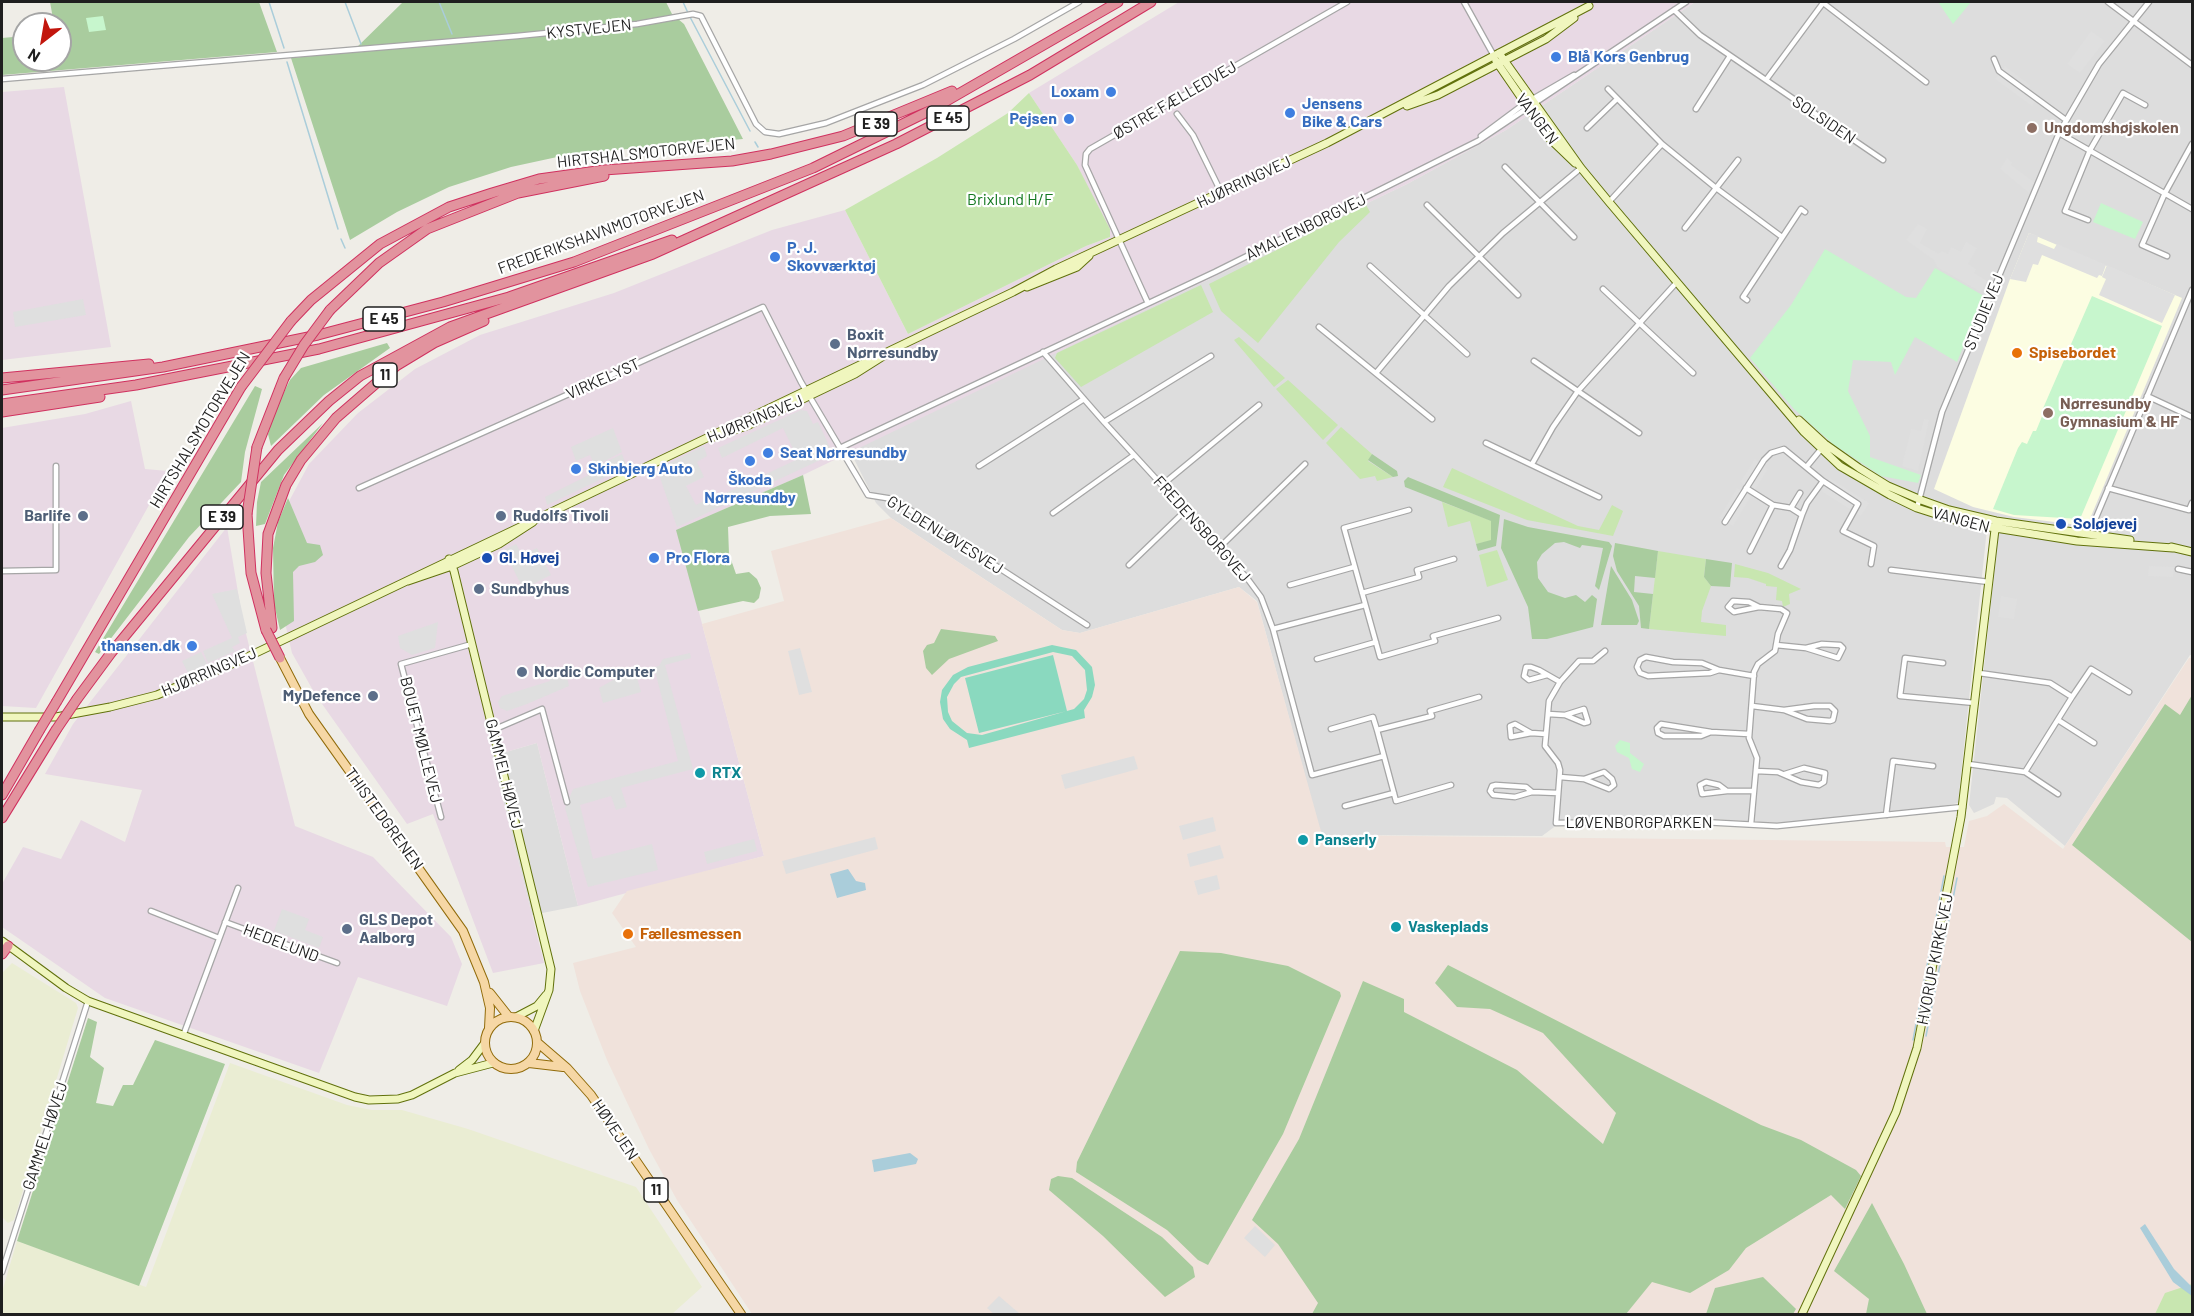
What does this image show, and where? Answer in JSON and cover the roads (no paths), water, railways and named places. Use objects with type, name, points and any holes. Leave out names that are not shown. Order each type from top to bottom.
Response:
[{"type":"highway","name":"E 45","points":[[977,82],[1118,2]]},
{"type":"highway","name":"E 45","points":[[737,218],[896,144],[1030,75],[1151,2]]},
{"type":"highway","name":"HIRTSHALSMOTORVEJEN","points":[[2,795],[241,387],[291,321],[311,300],[380,244],[449,207],[539,179],[604,170],[690,164],[771,154],[843,136],[977,82]]},
{"type":"highway","name":"FREDERIKSHAVNMOTORVEJEN","points":[[2,390],[101,378],[238,353],[374,322],[574,262],[813,168],[929,111],[977,82]]},
{"type":"highway","name":"11","points":[[281,661],[251,573],[247,514],[257,447],[284,378],[304,345],[330,310],[357,282],[399,246],[427,229],[458,215],[518,193],[604,176],[690,164]]},
{"type":"highway","name":"FREDERIKSHAVNMOTORVEJEN","points":[[2,404],[136,385],[320,349],[519,293],[737,218]]},
{"type":"highway","name":"E 39","points":[[2,818],[76,699],[111,653],[278,450],[329,401],[360,376],[450,327],[653,255],[737,218]]},
{"type":"highway","name":"11","points":[[269,629],[266,554],[274,511],[286,485],[302,460],[336,418],[396,366],[434,343],[653,255]]},
{"type":"highway","points":[[2,378],[238,353]]},
{"type":"highway","points":[[2,412],[137,390],[225,369]]},
{"type":"main road","name":"THISTEDGRENEN","points":[[281,661],[309,714],[338,757],[458,923],[476,957],[484,982],[490,1008],[489,1028]]},
{"type":"main road","name":"THISTEDGRENEN","points":[[484,982],[494,1001],[513,1017]]},
{"type":"main road","points":[[489,1028],[498,1020],[513,1017]]},
{"type":"main road","name":"11","points":[[513,1017],[527,1022],[534,1030]]},
{"type":"main road","name":"11","points":[[484,1044],[489,1028]]},
{"type":"main road","points":[[529,1063],[535,1054],[537,1043],[534,1030]]},
{"type":"main road","name":"HØVEJEN","points":[[537,1043],[567,1068],[591,1095],[741,1314]]},
{"type":"main road","points":[[484,1044],[493,1063],[511,1070],[529,1063],[567,1068]]},
{"type":"street","name":"KYSTVEJEN","points":[[2,79],[517,36],[637,24],[690,15],[701,16],[756,124],[765,132],[779,134],[826,123],[923,86],[1079,2]]},
{"type":"street","name":"ØSTRE FÆLLEDVEJ","points":[[1120,241],[1085,165],[1084,160],[1090,149],[1347,2]]},
{"type":"street","points":[[1464,2],[1497,55],[1506,60]]},
{"type":"street","name":"AMALIENBORGVEJ","points":[[842,447],[1147,301],[1215,272],[1464,148],[1686,2]]},
{"type":"street","points":[[1766,80],[1823,2],[1926,82]]},
{"type":"street","points":[[2108,2],[2193,65]]},
{"type":"street","name":"STUDIEVEJ","points":[[1917,508],[1921,500],[1942,412],[2059,134],[2099,64],[2149,2]]},
{"type":"street","name":"HJØRRINGVEJ","points":[[2,717],[74,715],[157,695],[241,660],[403,583],[499,544],[543,516],[805,389],[1013,292],[1068,271],[1092,254],[1396,109],[1592,4]]},
{"type":"street","name":"HJØRRINGVEJ","points":[[1396,109],[1438,95],[1546,39],[1592,4]]},
{"type":"street","name":"SOLSIDEN","points":[[1674,10],[1694,30],[1730,56],[1883,160]]},
{"type":"street","points":[[1497,55],[1497,64]]},
{"type":"street","points":[[1696,109],[1730,56]]},
{"type":"street","points":[[1994,59],[1999,71],[2066,120]]},
{"type":"street","name":"VANGEN","points":[[1506,60],[1581,168],[1609,202],[1786,408],[1823,447],[1861,480],[1917,508],[1996,530],[2077,541],[2173,548]]},
{"type":"street","name":"VANGEN","points":[[1497,64],[1549,138],[1581,168]]},
{"type":"street","points":[[1608,89],[1662,144],[1716,189],[1782,237]]},
{"type":"street","points":[[2088,220],[2065,211],[2090,150],[2123,93],[2145,105]]},
{"type":"street","points":[[1587,128],[1617,99]]},
{"type":"street","points":[[1177,114],[1193,135],[1221,192]]},
{"type":"street","points":[[2059,134],[2193,209]]},
{"type":"street","points":[[1609,202],[1662,144]]},
{"type":"street","points":[[2167,256],[2142,245],[2165,193],[2193,144]]},
{"type":"street","points":[[1685,228],[1738,160]]},
{"type":"street","points":[[1505,167],[1574,237]]},
{"type":"street","points":[[1376,373],[1423,314],[1479,256],[1581,168]]},
{"type":"street","points":[[1427,205],[1518,294]]},
{"type":"street","points":[[1747,300],[1743,297],[1782,237],[1801,209],[1805,212]]},
{"type":"street","points":[[1120,241],[1147,301]]},
{"type":"street","points":[[1370,266],[1467,354]]},
{"type":"street","points":[[1532,464],[1553,427],[1578,391],[1677,282]]},
{"type":"street","points":[[1603,289],[1693,373]]},
{"type":"street","points":[[2095,520],[2193,290]]},
{"type":"street","name":"VIRKELYST","points":[[359,488],[763,307],[805,389]]},
{"type":"street","points":[[1319,327],[1432,418]]},
{"type":"street","name":"HJØRRINGVEJ","points":[[700,441],[749,425],[855,374],[903,344]]},
{"type":"street","name":"FREDENSBORGVEJ","points":[[1043,352],[1104,422],[1221,548],[1261,597],[1273,629],[1312,775],[1384,756]]},
{"type":"street","points":[[1104,422],[1211,356]]},
{"type":"street","points":[[1534,360],[1639,433]]},
{"type":"street","name":"HJØRRINGVEJ","points":[[805,389],[809,396]]},
{"type":"street","name":"GYLDENLØVESVEJ","points":[[809,396],[842,447],[868,495],[893,499],[1087,625]]},
{"type":"street","points":[[2147,396],[2193,417]]},
{"type":"street","points":[[979,466],[1084,399]]},
{"type":"street","points":[[1162,485],[1259,405]]},
{"type":"street","points":[[1486,443],[1599,496]]},
{"type":"street","points":[[1808,465],[1823,447]]},
{"type":"street","name":"VANGEN","points":[[1823,447],[1888,486],[1949,510],[1996,521],[2193,552]]},
{"type":"street","points":[[1725,522],[1764,460],[1777,450],[1784,449],[1808,465],[1823,481],[1858,504],[1843,531],[1874,546],[1871,564]]},
{"type":"street","points":[[1053,513],[1134,455]]},
{"type":"street","points":[[1221,548],[1305,464]]},
{"type":"street","points":[[2,571],[56,570],[56,466]]},
{"type":"street","points":[[1781,566],[1790,550],[1807,503],[1823,481]]},
{"type":"street","points":[[1746,488],[1773,505],[1791,508],[1803,515]]},
{"type":"street","points":[[2108,488],[2189,510],[2193,503]]},
{"type":"street","points":[[1791,508],[1800,493]]},
{"type":"street","points":[[1750,551],[1773,505]]},
{"type":"street","points":[[1409,510],[1344,528],[1380,657],[1435,641],[1433,636],[1498,618]]},
{"type":"street","points":[[1129,565],[1185,511]]},
{"type":"street","name":"HVORUP KIRKEVEJ","points":[[1802,1314],[1892,1122],[1917,1048],[1963,807],[1996,521]]},
{"type":"street","points":[[1362,593],[1419,577],[1417,570],[1454,559]]},
{"type":"street","name":"GAMMEL HØVEJ","points":[[451,562],[547,947],[550,969],[549,990],[534,1030]]},
{"type":"street","points":[[1290,585],[1354,567]]},
{"type":"street","points":[[2178,569],[2193,572]]},
{"type":"street","points":[[1891,570],[1989,582]]},
{"type":"street","points":[[1752,824],[1757,758],[1749,742],[1749,734],[1754,676],[1756,666],[1773,653],[1787,613],[1780,609],[1759,607],[1734,612],[1728,607],[1733,601],[1749,602],[1759,607]]},
{"type":"street","points":[[1273,629],[1365,605]]},
{"type":"street","points":[[1317,659],[1376,642]]},
{"type":"street","name":"BOUET MØLLEVEJ","points":[[441,817],[401,664],[472,644]]},
{"type":"street","points":[[1776,645],[1806,648],[1838,658],[1843,648],[1840,645],[1822,644],[1806,648]]},
{"type":"street","points":[[1560,777],[1560,766],[1545,746],[1550,698],[1560,682],[1580,661],[1593,661],[1605,651]]},
{"type":"street","points":[[1719,670],[1710,673],[1648,676],[1640,673],[1637,667],[1640,660],[1646,657],[1710,665],[1719,670],[1754,676]]},
{"type":"street","points":[[1943,663],[1905,658],[1900,696],[1975,703]]},
{"type":"street","points":[[1547,675],[1529,680],[1524,676],[1527,666],[1547,675],[1560,682]]},
{"type":"street","points":[[2025,772],[2091,669],[2129,692]]},
{"type":"street","points":[[1979,673],[2050,684],[2072,697]]},
{"type":"street","points":[[1377,730],[1432,717],[1430,711],[1479,697]]},
{"type":"street","points":[[1752,706],[1784,710],[1807,719],[1830,721],[1833,720],[1835,711],[1830,706],[1784,710]]},
{"type":"street","points":[[1548,714],[1565,715],[1584,723],[1588,722],[1584,709],[1565,715]]},
{"type":"street","points":[[493,730],[542,710],[567,802]]},
{"type":"street","points":[[1330,729],[1373,717],[1395,801],[1451,785]]},
{"type":"street","points":[[2058,720],[2094,743]]},
{"type":"street","points":[[1711,732],[1701,736],[1664,736],[1660,735],[1657,728],[1661,724],[1711,732],[1749,734]]},
{"type":"street","points":[[1531,733],[1546,734]]},
{"type":"street","points":[[1886,815],[1893,761],[1933,766]]},
{"type":"street","points":[[1968,764],[2025,772],[2058,794]]},
{"type":"street","points":[[1756,771],[1785,774],[1801,782],[1819,785],[1823,783],[1825,773],[1804,768],[1785,774]]},
{"type":"street","name":"LØVENBORGPARKEN","points":[[1584,779],[1604,772],[1612,779],[1614,785],[1609,789],[1584,779],[1560,777],[1556,823],[1684,821],[1777,826],[1963,807]]},
{"type":"street","name":"LØVENBORGPARKEN","points":[[1727,791],[1713,783],[1703,782],[1700,785],[1702,794],[1754,791]]},
{"type":"street","name":"LØVENBORGPARKEN","points":[[1532,792],[1526,788],[1496,785],[1492,786],[1490,791],[1493,795],[1515,797],[1532,792],[1558,793]]},
{"type":"street","points":[[1345,806],[1394,793]]},
{"type":"street","name":"HEDELUND","points":[[183,1036],[238,888]]},
{"type":"street","name":"HEDELUND","points":[[151,911],[219,938]]},
{"type":"street","name":"HEDELUND","points":[[225,922],[337,963]]},
{"type":"street","points":[[4,947],[88,1001],[369,1100],[398,1099],[412,1095],[455,1073],[472,1060],[484,1044]]},
{"type":"street","points":[[513,1017],[537,1006],[549,990]]},
{"type":"street","name":"GAMMEL HØVEJ","points":[[2,1272],[88,1001]]},
{"type":"street","points":[[455,1073],[493,1063]]},
{"type":"water","points":[[848,869],[856,881],[865,883],[866,890],[837,898],[830,874]]},
{"type":"water","points":[[910,1153],[918,1159],[916,1164],[874,1172],[872,1160]]},
{"type":"water","points":[[2145,1224],[2174,1269],[2192,1287],[2192,1296],[2173,1282],[2140,1228]]},
{"type":"waterway","points":[[269,2],[284,48]]},
{"type":"waterway","points":[[345,2],[361,44]]},
{"type":"waterway","points":[[439,2],[452,34]]},
{"type":"waterway","points":[[683,2],[688,13]]},
{"type":"waterway","points":[[690,17],[750,131]]},
{"type":"waterway","points":[[287,62],[338,229]]},
{"type":"waterway","points":[[755,142],[758,147]]},
{"type":"waterway","points":[[341,239],[345,248]]},
{"type":"waterway","points":[[1913,1040],[1944,876]]},
{"type":"waterway","points":[[1926,1036],[1957,878]]},
{"type":"place","name":"Blå Kors Genbrug","points":[[1556,57]]},
{"type":"place","name":"Loxam","points":[[1111,92]]},
{"type":"place","name":"Jensens Bike & Cars","points":[[1290,113]]},
{"type":"place","name":"Pejsen","points":[[1069,119]]},
{"type":"place","name":"Ungdomshøjskolen","points":[[2032,128]]},
{"type":"place","name":"P. J. Skovværktøj","points":[[775,257]]},
{"type":"place","name":"Boxit Nørresundby","points":[[835,344]]},
{"type":"place","name":"Spisebordet","points":[[2017,353]]},
{"type":"place","name":"Nørresundby Gymnasium & HF","points":[[2048,413]]},
{"type":"place","name":"Seat Nørresundby","points":[[768,453]]},
{"type":"place","name":"Škoda Nørresundby","points":[[750,461]]},
{"type":"place","name":"Skinbjerg Auto","points":[[576,469]]},
{"type":"place","name":"Barlife","points":[[83,516]]},
{"type":"place","name":"Rudolfs Tivoli","points":[[501,516]]},
{"type":"place","name":"Soløjevej","points":[[2061,524]]},
{"type":"place","name":"Gl. Høvej","points":[[487,558]]},
{"type":"place","name":"Pro Flora","points":[[654,558]]},
{"type":"place","name":"Sundbyhus","points":[[479,589]]},
{"type":"place","name":"thansen.dk","points":[[192,646]]},
{"type":"place","name":"Nordic Computer","points":[[522,672]]},
{"type":"place","name":"MyDefence","points":[[373,696]]},
{"type":"place","name":"RTX","points":[[700,773]]},
{"type":"place","name":"Panserly","points":[[1303,840]]},
{"type":"place","name":"Vaskeplads","points":[[1396,927]]},
{"type":"place","name":"GLS Depot Aalborg","points":[[347,929]]},
{"type":"place","name":"Fællesmessen","points":[[628,934]]},
{"type":"park label","name":"Brixlund H/F","points":[[1010,200]]}]
